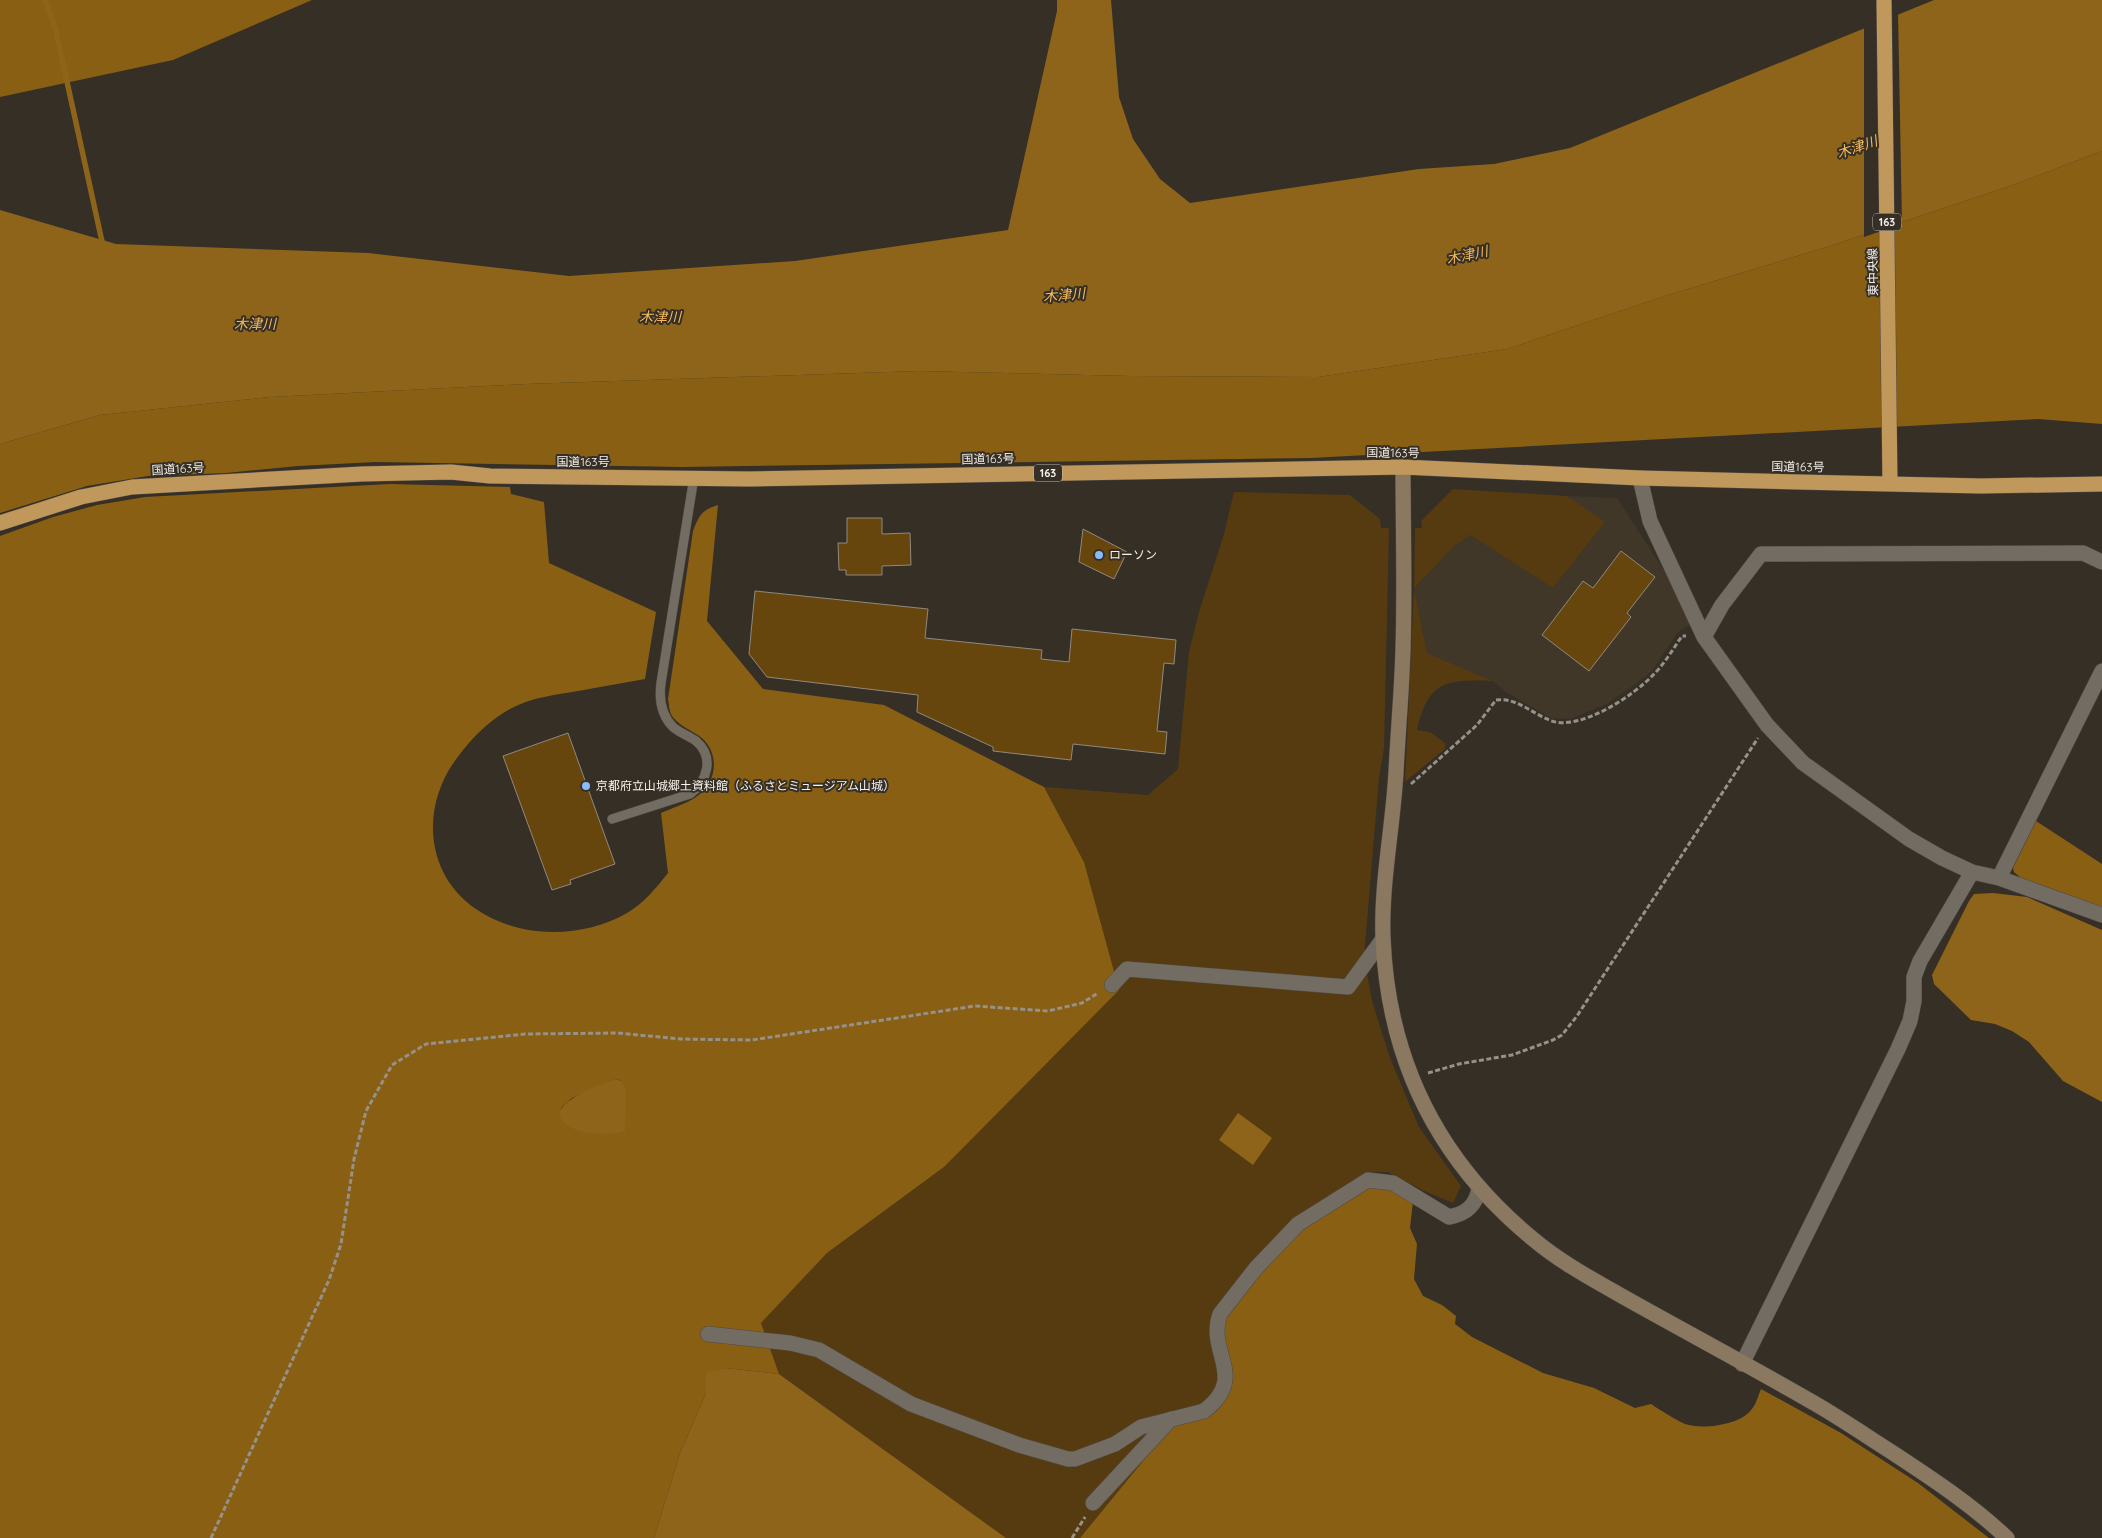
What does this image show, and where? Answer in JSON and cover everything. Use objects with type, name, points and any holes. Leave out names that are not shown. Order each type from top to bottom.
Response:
[{"type":"highway","name":"東中央線","points":[[1884,0],[1890,484]]},
{"type":"highway","name":"国道163号","points":[[0,523],[82,497],[132,487],[362,474],[451,472],[490,476],[750,479],[1404,467],[1640,478],[1982,486],[2102,484]]},
{"type":"street","points":[[1404,467],[1403,646],[1394,796],[1384,900],[1383,939],[1391,1004],[1411,1078],[1430,1118],[1452,1155],[1480,1188],[1507,1216],[1536,1241],[1589,1277],[1815,1403],[1921,1472],[1984,1517],[2006,1538]]},
{"type":"street","points":[[1640,478],[1650,521],[1704,637],[1767,725],[1811,768],[1909,839],[1972,872],[2000,878],[2102,915]]},
{"type":"street","points":[[1704,637],[1722,605],[1761,554],[2083,553],[2102,562]]},
{"type":"street","points":[[2000,878],[2102,671]]},
{"type":"street","points":[[1742,1364],[1901,1042],[1910,1021],[1914,1001],[1914,977],[1920,961],[1972,872]]},
{"type":"street","points":[[1112,985],[1127,969],[1348,988],[1383,939]]},
{"type":"street","points":[[708,1334],[790,1343],[819,1350],[911,1404],[1020,1445],[1068,1459],[1075,1459],[1115,1444],[1141,1427],[1204,1411],[1218,1398],[1225,1382],[1226,1373],[1217,1337],[1220,1314],[1256,1268],[1298,1224],[1368,1180],[1393,1184],[1449,1216],[1458,1216],[1471,1207],[1476,1202],[1480,1188]]},
{"type":"street","points":[[1093,1503],[1172,1418]]},
{"type":"lane","points":[[612,818],[690,794],[697,790],[706,776],[704,750],[698,743],[673,726],[666,717],[660,698],[694,477]]},
{"type":"path","points":[[1394,796],[1406,789],[1462,740],[1477,725],[1496,700],[1505,698],[1551,721],[1571,722],[1588,717],[1610,706],[1654,674],[1682,636],[1704,637]]},
{"type":"path","points":[[1411,1078],[1459,1064],[1512,1055],[1562,1035],[1577,1016],[1767,725]]},
{"type":"path","points":[[211,1538],[329,1280],[341,1244],[354,1159],[366,1111],[392,1065],[426,1044],[525,1034],[617,1033],[681,1039],[752,1040],[975,1006],[1048,1011],[1082,1003],[1112,985]]},
{"type":"path","points":[[1072,1538],[1093,1503]]},
{"type":"shaded area","points":[[0,0],[312,0],[173,60],[0,97]]},
{"type":"shaded area","points":[[2102,151],[2102,424],[2038,419],[1311,458],[683,467],[376,462],[298,466],[226,473],[148,476],[87,486],[0,513],[0,444],[100,415],[270,397],[526,384],[918,371],[1131,376],[1318,377],[1507,349],[1668,295],[1827,247],[2010,186]]},
{"type":"shaded area","points":[[390,484],[510,487],[511,494],[544,502],[549,563],[656,612],[645,679],[544,697],[512,708],[488,724],[475,737],[457,758],[445,777],[437,796],[433,817],[434,838],[438,858],[446,877],[459,894],[476,909],[493,919],[511,926],[551,932],[590,928],[609,922],[639,905],[668,873],[661,813],[688,802],[703,792],[712,778],[714,770],[714,762],[709,747],[704,740],[674,718],[670,712],[668,699],[693,531],[702,514],[718,505],[707,621],[763,689],[884,705],[1044,787],[1084,862],[1119,990],[944,1167],[827,1253],[761,1323],[779,1374],[726,1368],[706,1373],[706,1393],[680,1453],[654,1538],[0,1538],[0,536],[53,517],[97,505],[145,497]],"holes":[[[615,1079],[622,1081],[560,1118],[561,1108],[572,1098]]]},
{"type":"shaded area","points":[[1453,489],[1567,496],[1605,522],[1553,588],[1470,535],[1453,547],[1414,589],[1415,528],[1422,528],[1421,521]]},
{"type":"shaded area","points":[[1234,492],[1350,495],[1380,519],[1381,528],[1389,528],[1384,748],[1379,778],[1364,957],[1372,1001],[1390,1058],[1419,1127],[1461,1186],[1453,1203],[1422,1190],[1388,1172],[1368,1172],[1367,1183],[1217,1411],[1211,1415],[1174,1423],[1080,1538],[1006,1538],[779,1374],[761,1323],[827,1253],[944,1167],[1084,862],[1044,787],[1148,795],[1178,769],[1189,652],[1199,612],[1224,534]]},
{"type":"shaded area","points":[[1567,496],[1617,498],[1670,580],[1685,609],[1690,625],[1678,632],[1652,671],[1637,683],[1608,703],[1571,719],[1551,718],[1506,692],[1493,681],[1427,653],[1414,590],[1453,547],[1470,535],[1553,588],[1604,523]]},
{"type":"shaded area","points":[[1414,590],[1427,653],[1493,681],[1451,683],[1433,692],[1421,714],[1417,730],[1430,732],[1445,743],[1445,749],[1405,782]]},
{"type":"shaded area","points":[[2036,821],[2102,864],[2102,909],[2022,879],[2014,872],[2013,868]]},
{"type":"shaded area","points":[[1367,1183],[1391,1189],[1413,1201],[1410,1228],[1417,1244],[1414,1279],[1423,1296],[1442,1305],[1456,1316],[1455,1324],[1472,1337],[1543,1373],[1594,1388],[1635,1408],[1651,1404],[1681,1422],[1692,1426],[1730,1423],[1746,1415],[1756,1403],[1761,1389],[1841,1433],[1918,1483],[1989,1538],[1080,1538],[1174,1423],[1210,1415],[1222,1405],[1229,1391],[1223,1329],[1229,1309],[1300,1229]]},
{"type":"water","name":"木津川","points":[[1057,0],[1111,0],[1119,97],[1133,139],[1160,179],[1190,203],[1419,169],[1494,164],[1570,148],[1934,0],[2102,0],[2102,151],[2010,186],[1827,247],[1668,295],[1507,349],[1318,377],[1131,376],[918,371],[526,384],[270,397],[100,415],[0,444],[0,210],[116,244],[368,253],[569,276],[795,261],[1008,230],[1057,11]]},
{"type":"water","points":[[1993,893],[2027,897],[2102,930],[2102,1102],[2063,1081],[2029,1042],[2012,1031],[1995,1024],[1971,1020],[1934,984],[1932,975],[1969,901],[1974,894]]},
{"type":"water","points":[[615,1079],[622,1081],[626,1091],[625,1131],[598,1134],[577,1130],[568,1126],[562,1120],[559,1113],[568,1102],[583,1092]]},
{"type":"water","points":[[1238,1113],[1272,1138],[1253,1165],[1219,1140]]},
{"type":"water","points":[[726,1368],[779,1374],[1006,1538],[654,1538],[680,1453],[706,1393],[706,1372]]},
{"type":"pier","points":[[1898,12],[1902,224],[1864,237],[1864,25]]},
{"type":"building","points":[[847,518],[882,518],[882,534],[910,533],[911,565],[882,566],[882,575],[846,575],[846,570],[839,570],[838,543],[847,543]]},
{"type":"building","name":"ローソン","points":[[1083,529],[1127,552],[1114,579],[1079,562]]},
{"type":"building","points":[[1621,551],[1655,577],[1627,613],[1631,617],[1589,671],[1542,635],[1583,581],[1593,588]]},
{"type":"building","points":[[755,591],[928,609],[925,638],[1042,650],[1041,659],[1069,662],[1072,629],[1176,640],[1174,664],[1164,663],[1157,731],[1167,732],[1165,754],[1073,744],[1071,760],[993,751],[993,747],[917,712],[918,695],[767,677],[749,654]]},
{"type":"building","points":[[568,733],[615,864],[570,880],[571,884],[552,890],[503,756]]},
{"type":"waterway","points":[[45,0],[55,27],[103,246]]},
{"type":"place","name":"ローソン","points":[[1099,555]]},
{"type":"place","name":"京都府立山城郷土資料館（ふるさとミュージアム山城）","points":[[586,786]]}]
